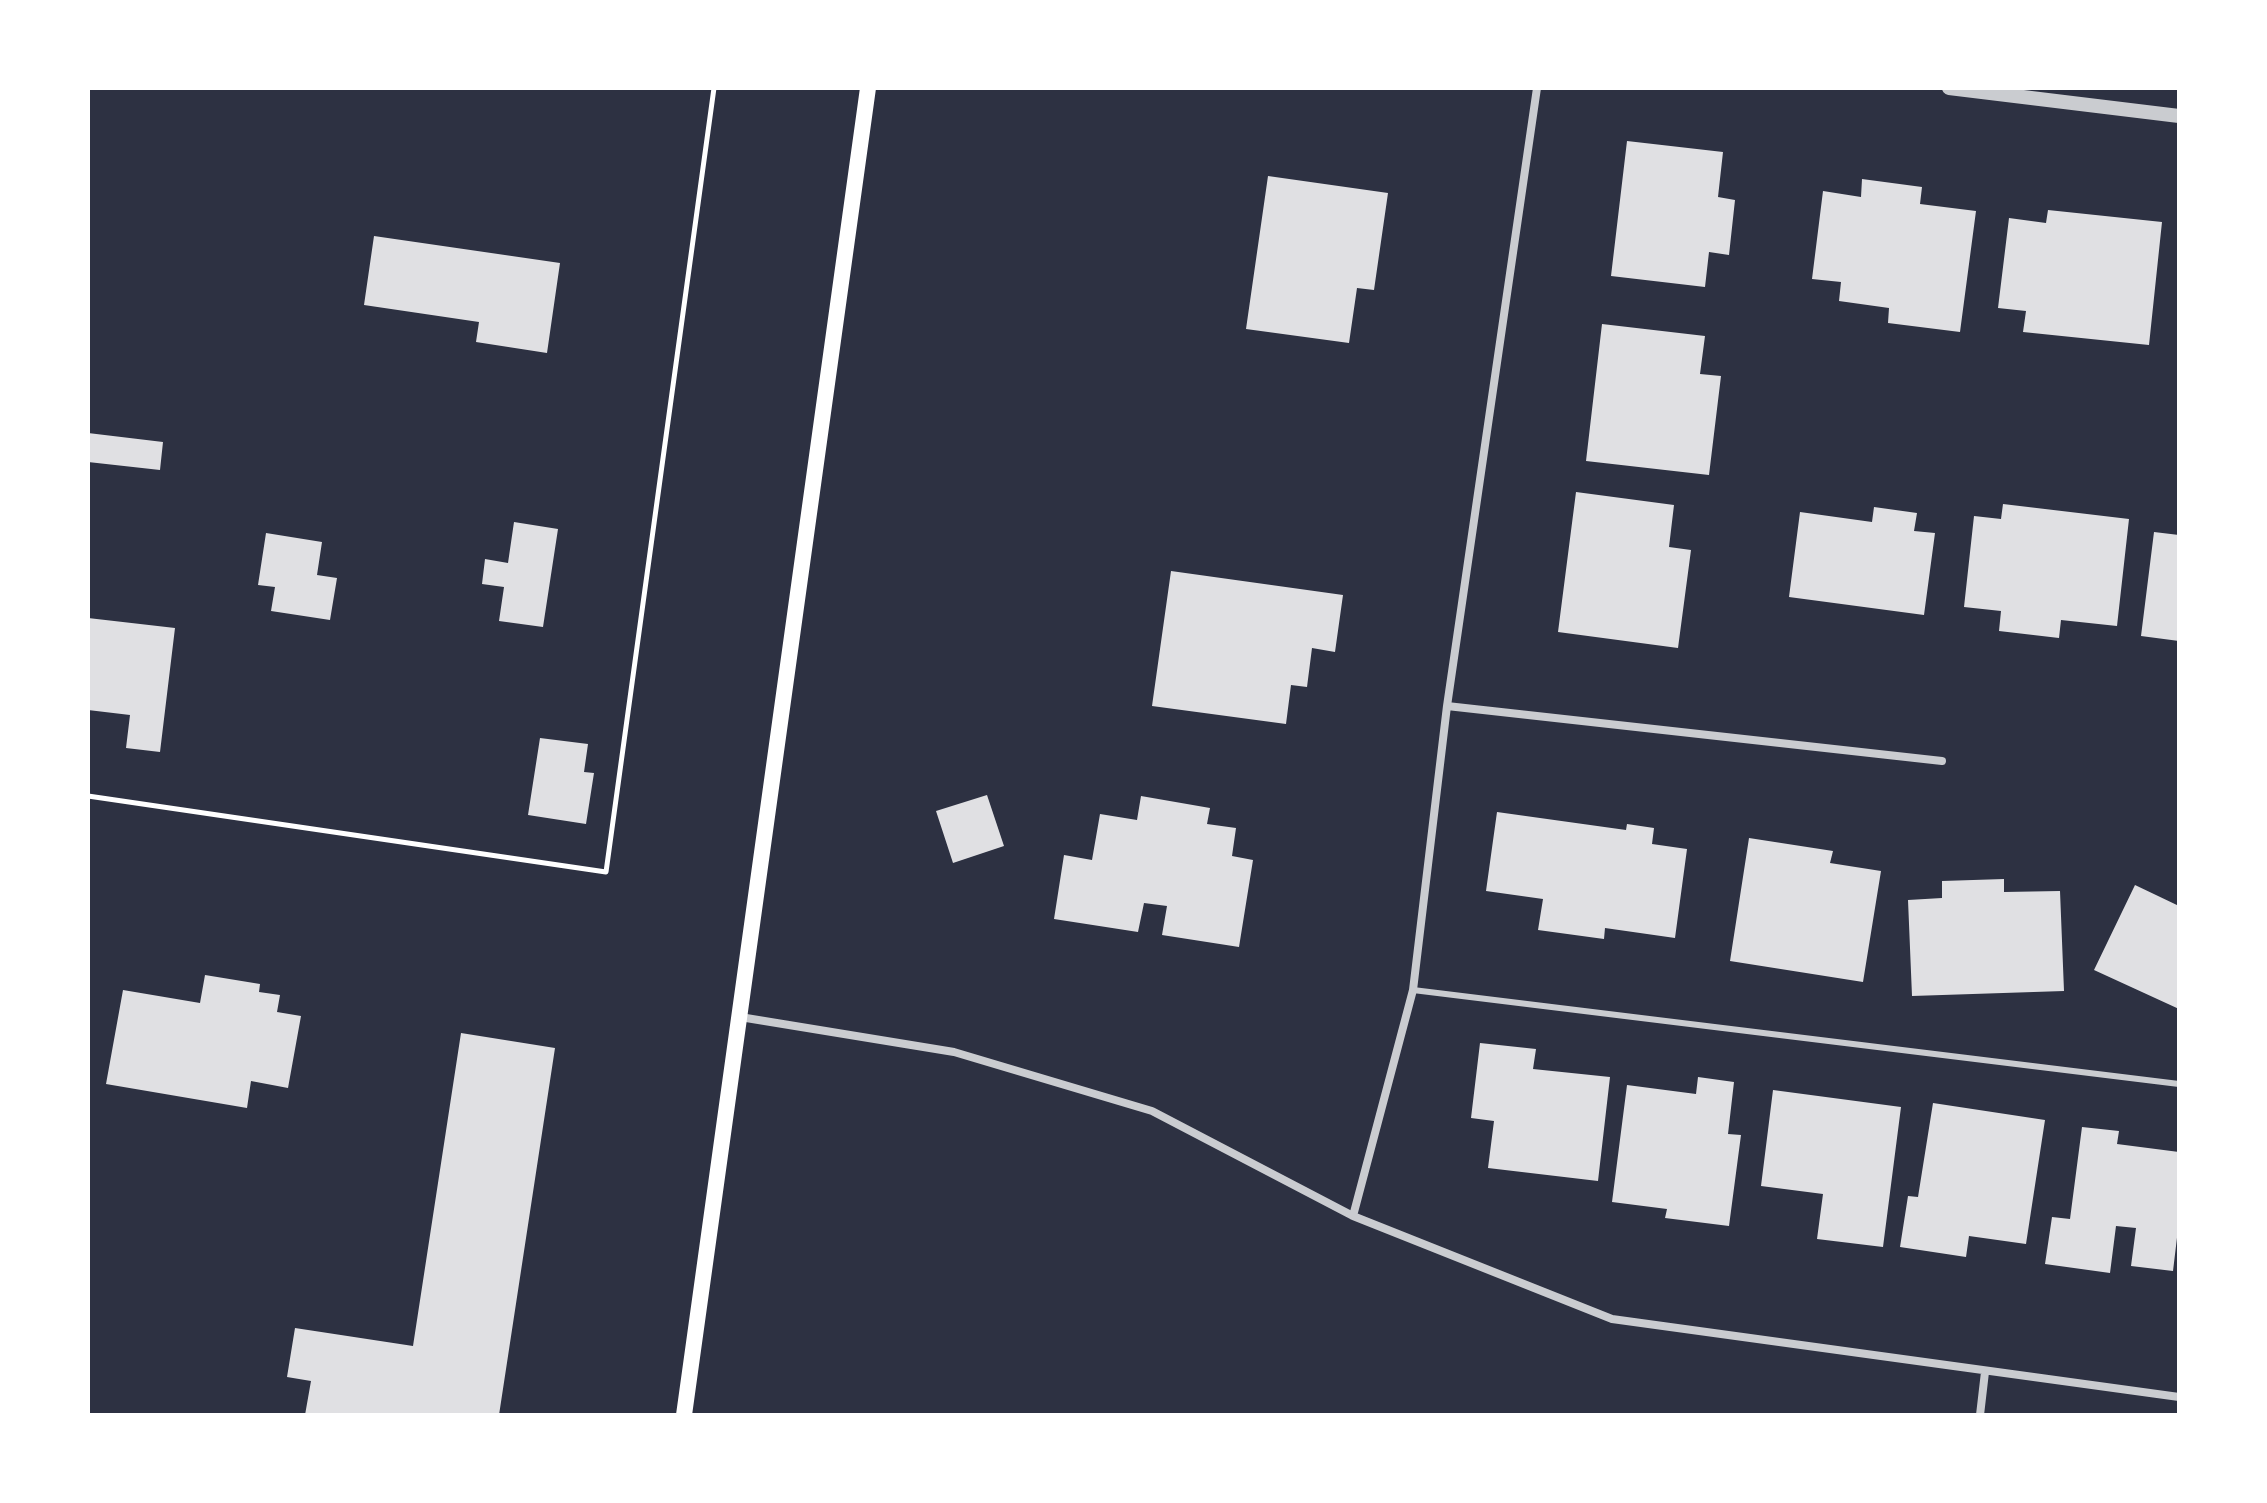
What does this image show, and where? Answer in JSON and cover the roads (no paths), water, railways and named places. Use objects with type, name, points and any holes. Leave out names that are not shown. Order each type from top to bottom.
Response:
[{"type":"main road","points":[[684,1415],[868,88]]},
{"type":"street","points":[[1353,1216],[1413,990],[1447,706],[1537,88]]},
{"type":"street","points":[[1949,88],[2179,116]]},
{"type":"street","points":[[1447,706],[1942,761]]},
{"type":"street","points":[[739,1017],[954,1052],[1152,1111],[1353,1216],[1612,1319],[2179,1397]]},
{"type":"street","points":[[1980,1415],[1985,1372]]},
{"type":"lane","points":[[1413,990],[2179,1084]]}]
